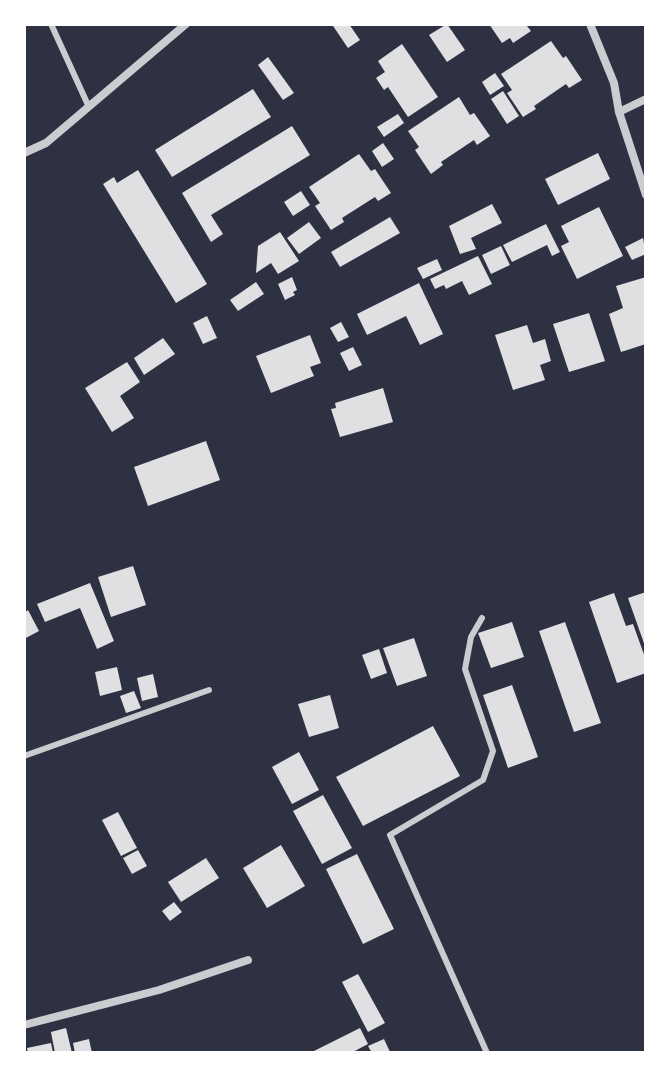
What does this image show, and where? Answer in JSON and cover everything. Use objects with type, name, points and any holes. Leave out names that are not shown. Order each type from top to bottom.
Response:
[{"type":"street","points":[[24,153],[46,143],[186,24]]},
{"type":"street","points":[[590,24],[614,83],[619,112],[646,195]]},
{"type":"street","points":[[619,112],[646,99]]},
{"type":"street","points":[[24,1025],[159,990],[248,960]]},
{"type":"lane","points":[[51,24],[88,105]]},
{"type":"lane","points":[[482,618],[471,637],[465,669],[493,751],[483,780],[390,835],[487,1053]]},
{"type":"lane","points":[[24,756],[209,690]]},
{"type":"building","points":[[349,24],[360,40],[348,48],[333,26]]},
{"type":"building","points":[[447,24],[465,50],[447,62],[429,35]]},
{"type":"building","points":[[489,24],[531,24],[527,26],[531,31],[513,43],[510,38],[502,43]]},
{"type":"building","points":[[551,41],[563,58],[566,56],[582,80],[569,88],[566,84],[523,117],[507,93],[512,90],[501,74]]},
{"type":"building","points":[[402,44],[438,97],[408,117],[388,87],[384,90],[376,78],[385,72],[378,61]]},
{"type":"building","points":[[268,57],[294,93],[283,100],[258,65]]},
{"type":"building","points":[[495,73],[504,86],[490,95],[482,82]]},
{"type":"building","points":[[253,89],[271,117],[172,177],[155,150]]},
{"type":"building","points":[[503,91],[519,116],[507,124],[491,99]]},
{"type":"building","points":[[459,97],[470,115],[474,113],[490,136],[477,145],[474,140],[441,162],[443,165],[431,174],[415,150],[419,147],[408,131]]},
{"type":"building","points":[[398,114],[404,123],[384,137],[377,127]]},
{"type":"building","points":[[292,126],[310,155],[211,215],[223,234],[211,242],[182,193]]},
{"type":"building","points":[[383,143],[394,159],[382,167],[372,151]]},
{"type":"building","points":[[598,153],[610,179],[558,205],[545,179]]},
{"type":"building","points":[[359,154],[371,171],[375,169],[391,193],[378,201],[375,197],[342,218],[344,222],[331,230],[315,206],[320,203],[309,187]]},
{"type":"building","points":[[138,170],[207,284],[176,303],[103,184],[114,177],[117,183]]},
{"type":"building","points":[[301,191],[310,205],[293,216],[284,202]]},
{"type":"building","points":[[492,204],[502,223],[471,238],[476,249],[460,254],[449,226]]},
{"type":"building","points":[[599,207],[623,256],[577,279],[561,246],[569,242],[561,226]]},
{"type":"building","points":[[390,217],[400,233],[340,267],[331,252]]},
{"type":"building","points":[[309,222],[321,238],[299,254],[287,238]]},
{"type":"building","points":[[546,224],[560,252],[552,256],[547,245],[512,262],[503,245]]},
{"type":"building","points":[[280,232],[299,261],[278,274],[271,263],[256,273],[258,246]]},
{"type":"building","points":[[643,238],[646,254],[632,260],[625,247]]},
{"type":"building","points":[[501,246],[510,265],[491,274],[482,255]]},
{"type":"building","points":[[478,256],[492,284],[469,295],[462,281],[446,289],[444,285],[435,289],[430,279]]},
{"type":"building","points":[[437,259],[442,270],[423,279],[417,268]]},
{"type":"building","points":[[292,277],[297,290],[293,292],[295,295],[285,300],[278,284]]},
{"type":"building","points":[[646,277],[646,344],[621,352],[609,314],[623,308],[616,286]]},
{"type":"building","points":[[256,282],[264,294],[238,311],[230,300]]},
{"type":"building","points":[[419,283],[443,334],[420,345],[406,316],[367,335],[357,314]]},
{"type":"building","points":[[589,313],[605,361],[569,372],[553,324]]},
{"type":"building","points":[[207,316],[217,338],[203,344],[193,323]]},
{"type":"building","points":[[341,322],[349,337],[338,342],[330,328]]},
{"type":"building","points":[[527,325],[533,343],[545,339],[551,361],[540,365],[545,380],[513,390],[495,335]]},
{"type":"building","points":[[310,335],[321,363],[310,367],[314,376],[271,393],[256,356]]},
{"type":"building","points":[[163,338],[175,354],[144,375],[134,358]]},
{"type":"building","points":[[353,347],[362,365],[349,371],[340,353]]},
{"type":"building","points":[[127,362],[140,382],[120,396],[134,418],[112,432],[85,388]]},
{"type":"building","points":[[383,388],[393,422],[340,437],[331,409],[336,408],[335,403]]},
{"type":"building","points":[[206,441],[220,480],[148,506],[134,467]]},
{"type":"building","points":[[133,566],[146,605],[111,617],[98,577]]},
{"type":"building","points":[[90,583],[114,641],[97,649],[80,608],[45,622],[37,604]]},
{"type":"building","points":[[646,592],[646,649],[628,598]]},
{"type":"building","points":[[614,593],[626,626],[633,624],[646,660],[646,673],[617,683],[589,602]]},
{"type":"building","points":[[28,610],[39,631],[24,639],[24,613]]},
{"type":"building","points":[[512,622],[524,657],[491,668],[478,633]]},
{"type":"building","points":[[565,622],[601,723],[574,732],[539,631]]},
{"type":"building","points":[[414,638],[427,676],[397,686],[383,648]]},
{"type":"building","points":[[379,649],[387,673],[371,679],[362,655]]},
{"type":"building","points":[[117,667],[122,690],[100,696],[95,672]]},
{"type":"building","points":[[153,674],[158,697],[142,701],[137,678]]},
{"type":"building","points":[[512,685],[538,757],[508,768],[483,695]]},
{"type":"building","points":[[134,691],[141,708],[126,713],[120,696]]},
{"type":"building","points":[[330,695],[339,728],[309,737],[298,704]]},
{"type":"building","points":[[433,726],[460,776],[363,826],[336,777]]},
{"type":"building","points":[[299,752],[319,790],[292,804],[272,767]]},
{"type":"building","points":[[323,795],[352,848],[322,864],[293,811]]},
{"type":"building","points":[[118,812],[137,848],[121,856],[102,820]]},
{"type":"building","points":[[281,845],[305,886],[267,908],[243,868]]},
{"type":"building","points":[[138,850],[147,866],[132,874],[123,858]]},
{"type":"building","points":[[357,854],[394,929],[363,944],[326,869]]},
{"type":"building","points":[[206,858],[219,878],[181,902],[168,882]]},
{"type":"building","points":[[174,902],[182,912],[170,921],[162,911]]},
{"type":"building","points":[[358,974],[385,1023],[368,1032],[342,982]]},
{"type":"building","points":[[66,1028],[72,1053],[55,1053],[51,1032]]},
{"type":"building","points":[[360,1028],[368,1044],[351,1053],[310,1053]]},
{"type":"building","points":[[89,1039],[92,1053],[75,1053],[73,1043]]},
{"type":"building","points":[[384,1039],[390,1052],[372,1053],[368,1046]]},
{"type":"building","points":[[51,1043],[53,1053],[28,1053],[27,1048]]}]
